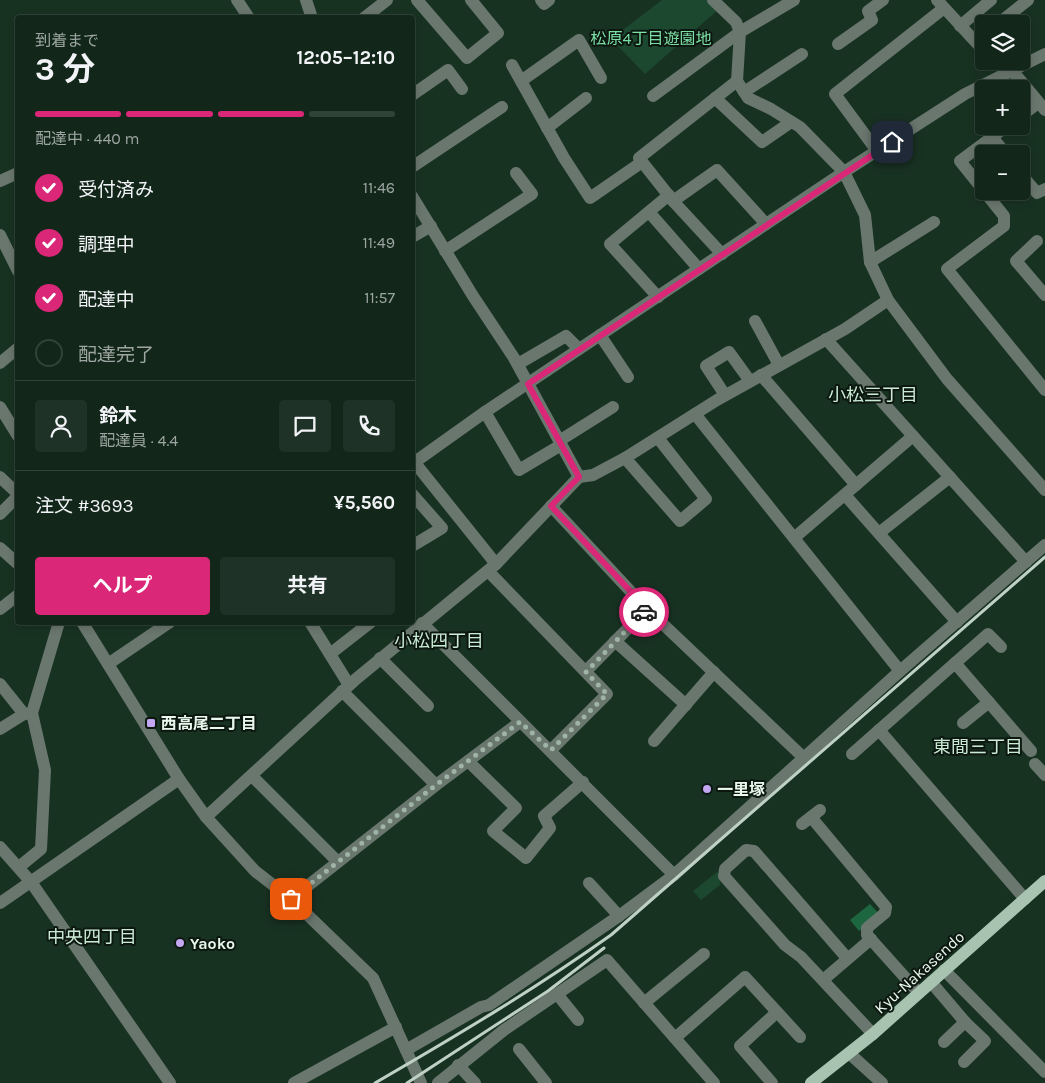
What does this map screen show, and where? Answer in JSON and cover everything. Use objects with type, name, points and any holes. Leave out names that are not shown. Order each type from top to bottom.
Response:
[{"type":"main road","name":"Kyu-Nakasendo","points":[[811,1083],[850,1054],[1045,881]]},
{"type":"street","points":[[237,0],[247,15]]},
{"type":"street","points":[[306,0],[311,15]]},
{"type":"street","points":[[368,15],[387,0]]},
{"type":"street","points":[[417,0],[466,58],[498,33],[471,0]]},
{"type":"street","points":[[541,0],[544,4],[549,0]]},
{"type":"street","points":[[713,0],[736,22],[740,32],[737,81],[748,98],[771,109],[800,127],[844,172],[864,215],[870,262],[888,300],[946,380],[1045,490]]},
{"type":"street","points":[[654,96],[740,32],[794,0]]},
{"type":"street","points":[[838,44],[872,20],[868,11],[883,0]]},
{"type":"street","points":[[960,26],[991,0]]},
{"type":"street","points":[[1009,15],[1028,0]]},
{"type":"street","points":[[877,151],[835,94],[940,4],[960,26],[975,39]]},
{"type":"street","points":[[521,81],[579,40],[601,78]]},
{"type":"street","points":[[744,92],[802,54]]},
{"type":"street","points":[[1030,61],[1045,54]]},
{"type":"street","points":[[512,65],[547,128],[590,198],[642,162]]},
{"type":"street","points":[[415,93],[448,70],[462,89]]},
{"type":"street","points":[[415,463],[485,412],[844,172],[965,94],[1010,70],[1042,107],[1030,112]]},
{"type":"street","points":[[722,254],[671,198],[639,158],[737,81]]},
{"type":"street","points":[[547,128],[586,98]]},
{"type":"street","points":[[715,98],[762,142],[791,122]]},
{"type":"street","points":[[415,164],[502,107]]},
{"type":"street","points":[[981,145],[995,135]]},
{"type":"street","points":[[992,137],[999,145]]},
{"type":"street","points":[[975,150],[960,161],[975,180]]},
{"type":"street","points":[[658,297],[610,244],[648,212],[717,170],[766,224]]},
{"type":"street","points":[[446,250],[532,194],[516,173]]},
{"type":"street","points":[[0,181],[15,175]]},
{"type":"street","points":[[1030,185],[1037,193],[1045,189]]},
{"type":"street","points":[[991,200],[1004,216],[1004,226],[946,269],[1045,390]]},
{"type":"street","points":[[415,201],[518,364],[579,477]]},
{"type":"street","points":[[648,212],[700,269]]},
{"type":"street","points":[[870,262],[934,222]]},
{"type":"street","points":[[415,235],[431,226]]},
{"type":"street","points":[[0,235],[15,265]]},
{"type":"street","points":[[1037,241],[1016,261],[1045,295]]},
{"type":"street","points":[[206,817],[345,688],[422,623],[492,568],[579,477],[593,475],[625,458],[725,395],[826,339],[888,300]]},
{"type":"street","points":[[756,321],[779,365]]},
{"type":"street","points":[[600,335],[628,377]]},
{"type":"street","points":[[518,364],[566,336],[579,349]]},
{"type":"street","points":[[826,339],[1026,562]]},
{"type":"street","points":[[0,364],[15,351]]},
{"type":"street","points":[[725,395],[706,366],[729,352],[756,378],[856,485]]},
{"type":"street","points":[[0,407],[15,431]]},
{"type":"street","points":[[485,412],[519,470],[613,407]]},
{"type":"street","points":[[695,414],[900,671]]},
{"type":"street","points":[[794,538],[913,436]]},
{"type":"street","points":[[625,458],[680,521],[706,499],[658,438]]},
{"type":"street","points":[[415,465],[492,568],[607,694],[551,750]]},
{"type":"street","points":[[879,533],[950,476]]},
{"type":"street","points":[[0,477],[15,492]]},
{"type":"street","points":[[845,495],[956,622]]},
{"type":"street","points":[[415,497],[442,528],[415,544]]},
{"type":"street","points":[[0,514],[15,498]]},
{"type":"street","points":[[551,506],[646,608],[804,758]]},
{"type":"street","points":[[406,1050],[481,1007],[489,1005],[619,916],[674,875],[900,671],[1045,544]]},
{"type":"street","points":[[0,548],[15,561]]},
{"type":"street","points":[[0,608],[15,597]]},
{"type":"street","points":[[586,672],[646,608]]},
{"type":"street","points":[[422,623],[674,875]]},
{"type":"street","points":[[0,729],[28,714],[58,625]]},
{"type":"street","points":[[84,625],[179,779],[206,817],[255,871],[291,899],[373,978],[422,1083]]},
{"type":"street","points":[[108,664],[166,625]]},
{"type":"street","points":[[312,625],[330,654],[345,688],[436,785]]},
{"type":"street","points":[[330,654],[367,625]]},
{"type":"street","points":[[852,754],[988,634],[1001,647]]},
{"type":"street","points":[[615,641],[686,705]]},
{"type":"street","points":[[380,658],[428,706]]},
{"type":"street","points":[[955,663],[1031,751]]},
{"type":"street","points":[[654,741],[714,672]]},
{"type":"street","points":[[0,684],[28,714],[45,770],[40,849],[19,867]]},
{"type":"street","points":[[963,723],[988,702]]},
{"type":"street","points":[[291,899],[436,785],[520,722]]},
{"type":"street","points":[[879,730],[1025,899]]},
{"type":"street","points":[[468,761],[516,808],[493,831],[526,858],[550,828],[544,816],[583,782]]},
{"type":"street","points":[[1035,764],[1045,775]]},
{"type":"street","points":[[252,776],[338,862]]},
{"type":"street","points":[[0,903],[179,779]]},
{"type":"street","points":[[811,817],[886,907],[885,913],[867,928],[867,935],[919,993]]},
{"type":"street","points":[[0,847],[31,882],[170,1083]]},
{"type":"street","points":[[847,958],[754,851],[746,850],[725,869],[724,876],[785,945],[801,957],[873,1034]]},
{"type":"street","points":[[589,883],[619,916]]},
{"type":"street","points":[[823,980],[871,939]]},
{"type":"street","points":[[644,1003],[704,954]]},
{"type":"street","points":[[438,1083],[458,1065],[607,960],[714,1083]]},
{"type":"street","points":[[944,970],[1045,1072]]},
{"type":"street","points":[[675,1038],[745,977],[800,1037]]},
{"type":"street","points":[[931,982],[965,1022],[986,1041]]},
{"type":"street","points":[[557,994],[578,1020]]},
{"type":"street","points":[[772,1083],[740,1046],[777,1012]]},
{"type":"street","points":[[944,1042],[965,1022]]},
{"type":"street","points":[[964,1062],[1002,1027]]},
{"type":"street","points":[[294,1083],[396,1028]]},
{"type":"street","points":[[520,1049],[546,1083]]},
{"type":"street","points":[[850,1054],[882,1083]]},
{"type":"street","points":[[458,1065],[475,1083]]},
{"type":"green space","name":"松原4丁目遊園地","points":[[662,0],[710,0],[720,8],[645,74],[611,39]]},
{"type":"green space","points":[[717,872],[723,879],[719,882],[721,884],[701,900],[693,891]]},
{"type":"green space","points":[[870,904],[879,914],[859,931],[850,920]]},
{"type":"railway","points":[[375,1083],[495,1012],[611,935],[1045,557]]},
{"type":"railway","points":[[407,1083],[548,991],[604,948]]},
{"type":"way so far","points":[[291,899],[436,785],[520,722],[551,750],[607,694],[586,672],[644,612]]},
{"type":"place","name":"西高尾二丁目","points":[[151,723]]},
{"type":"place","name":"一里塚","points":[[707,789]]},
{"type":"place","name":"Yaoko","points":[[180,943]]},
{"type":"district","name":"小松三丁目","points":[[873,395]]},
{"type":"district","name":"小松四丁目","points":[[439,641]]},
{"type":"district","name":"東間三丁目","points":[[978,747]]},
{"type":"district","name":"中央四丁目","points":[[92,937]]},
{"type":"route","points":[[644,612],[646,608],[551,506],[579,477],[528,384],[822,186],[892,142]]}]
